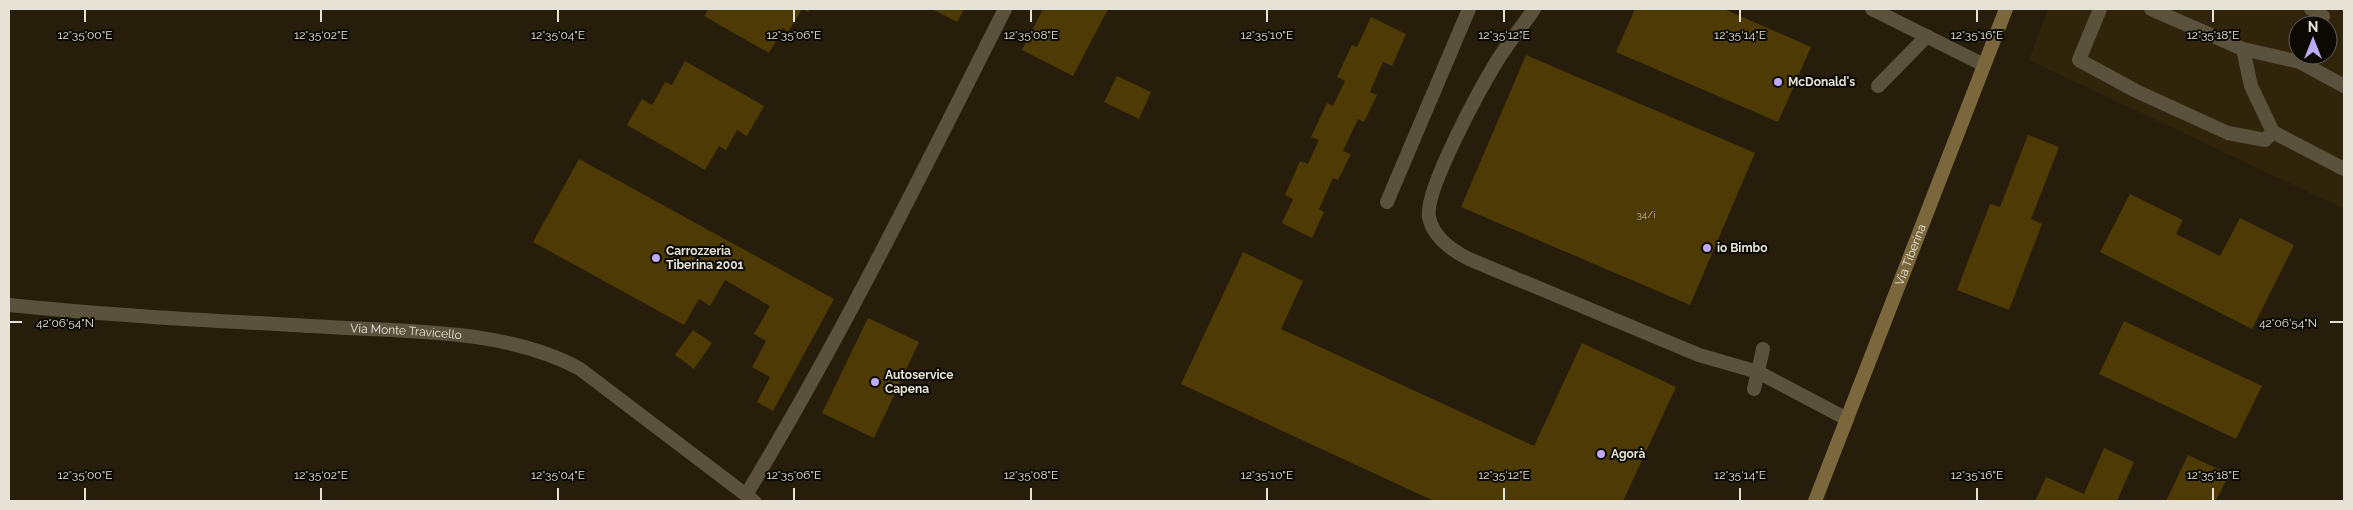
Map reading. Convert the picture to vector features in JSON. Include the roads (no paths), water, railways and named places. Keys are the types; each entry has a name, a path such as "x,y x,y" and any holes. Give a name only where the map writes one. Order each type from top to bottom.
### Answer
{"main road":[{"name":"Via Tiberina","path":"1815,501 2006,9"}],"street":[{"path":"750,498 894,227 1005,9"},
{"path":"1387,202 1469,9"},
{"path":"1534,9 1495,64 1431,196 1428,216 1432,225 1446,244 1456,253 1469,259 1699,355 1758,372 1846,419"},
{"path":"1872,9 1984,65"},
{"path":"2100,9 2079,60 2136,91 2228,133 2265,140 2273,132"},
{"path":"2151,9 2243,49 2288,57"},
{"path":"1878,86 1927,36"},
{"path":"2243,49 2251,86 2273,132 2344,169"},
{"path":"2311,65 2344,86"},
{"name":"Via Monte Travicello","path":"9,305 414,333 484,339 525,346 551,354 580,369 750,498"},
{"path":"1754,389 1763,348"}],"place":[{"name":"McDonald's","path":"1778,82"},
{"name":"io Bimbo","path":"1707,248"},
{"name":"Carrozzeria Tiberina 2001","path":"656,258"},
{"name":"Autoservice Capena","path":"875,382"},
{"name":"Agorà","path":"1601,454"}]}
